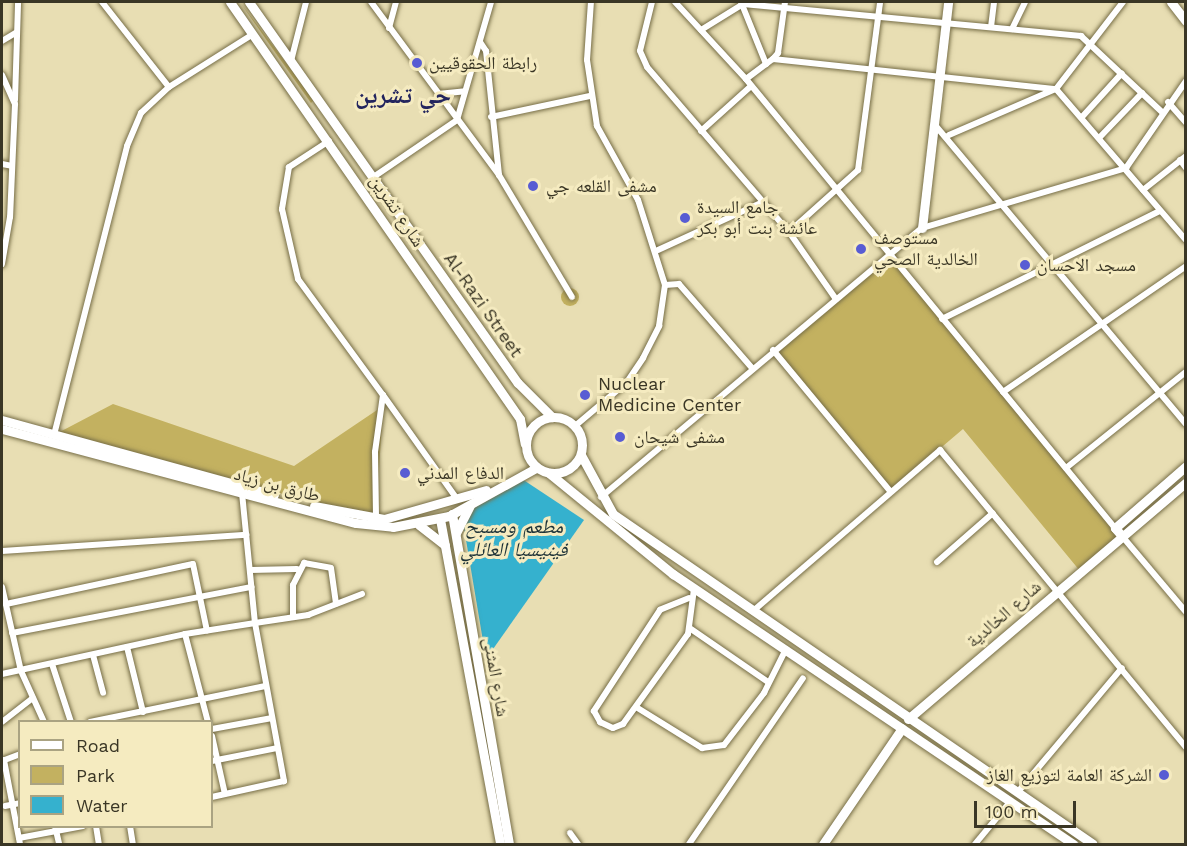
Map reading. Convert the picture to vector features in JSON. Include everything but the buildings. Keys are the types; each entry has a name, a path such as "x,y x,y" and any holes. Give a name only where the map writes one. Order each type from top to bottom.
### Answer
{"main road":[{"name":"شارع تشرين","path":"230,2 329,141 520,419 525,444"},
{"name":"Al-Razi Street","path":"249,2 518,383 552,417"},
{"path":"922,228 948,2"},
{"path":"1171,2 1185,21"},
{"path":"1072,844 786,648 694,589 549,474 534,465 525,444 534,425 552,417 575,426 582,437 581,455 600,497 613,514 908,719 1093,844"},
{"path":"2,420 376,518 440,507 454,512"},
{"name":"طارق بن زياد","path":"2,429 356,523 419,525 454,512"},
{"path":"549,474 564,472 581,455"},
{"path":"454,512 534,465"},
{"path":"1119,532 1185,466"},
{"path":"1119,532 1185,482"},
{"path":"440,507 454,512"},
{"path":"454,512 456,535"},
{"name":"شارع المثنى","path":"454,512 509,844"},
{"name":"شارع المثنى","path":"454,512 445,545 500,844"},
{"path":"419,525 445,545"},
{"name":"شارع الخالدية","path":"908,719 1057,590 1119,532"},
{"path":"823,844 902,728"}],"street":[{"path":"2,264 12,166 18,2"},
{"path":"102,2 169,87"},
{"path":"291,62 306,2"},
{"path":"371,2 499,174 572,297"},
{"path":"389,28 396,2"},
{"path":"372,178 457,120 491,2"},
{"path":"575,426 627,382 643,358 659,326 665,285 658,250 638,200 606,146 590,96 591,2"},
{"path":"652,2 640,51 647,67 789,232 836,299"},
{"path":"675,2 752,86 835,192 1185,612"},
{"path":"789,232 858,170 880,2"},
{"path":"991,27 994,2"},
{"path":"1012,29 1025,2"},
{"path":"949,135 1056,89 1123,2"},
{"path":"701,30 741,3 785,5 1012,29 1092,42 1162,112"},
{"path":"741,3 766,64"},
{"path":"746,79 778,53 785,5"},
{"path":"2,41 17,32"},
{"path":"54,435 127,146 141,113 169,87 253,34"},
{"path":"480,42 486,51 491,117 499,174"},
{"path":"773,59 873,67 1056,89 1100,137 1185,238"},
{"path":"1082,117 1122,73"},
{"path":"2,75 15,104"},
{"path":"600,497 773,350 922,228 1126,168 1168,102 1185,81"},
{"path":"701,131 752,86"},
{"path":"438,94 465,91"},
{"path":"1100,137 1142,93"},
{"path":"491,117 590,96"},
{"path":"1168,102 1185,123"},
{"path":"935,125 949,135 1185,424"},
{"path":"329,141 289,167 282,209 290,258 383,394 454,512"},
{"path":"1143,190 1183,158 1185,168"},
{"path":"2,164 12,166"},
{"path":"658,250 763,202"},
{"path":"942,319 1054,266 1160,211"},
{"path":"1003,392 1185,266"},
{"path":"665,285 679,284 752,368"},
{"path":"773,350 890,491"},
{"path":"1066,468 1185,372"},
{"path":"376,518 375,452 383,394"},
{"path":"753,611 940,450 1185,747"},
{"path":"213,797 284,781 255,623 242,493"},
{"path":"937,562 993,513"},
{"path":"2,551 246,535"},
{"path":"250,570 297,569 304,563 331,568 336,604"},
{"path":"6,604 193,564 207,631"},
{"path":"293,617 297,569"},
{"path":"2,587 6,604 4,612 12,633 21,671 43,720"},
{"path":"12,633 252,587"},
{"path":"689,598 660,610 594,715 606,726 619,727 636,707 691,629 689,598 694,589"},
{"path":"2,674 185,634 293,617 362,594"},
{"path":"691,629 768,682"},
{"path":"185,634 208,720"},
{"path":"127,647 143,712"},
{"path":"636,707 686,740 714,747 737,735 786,648"},
{"path":"93,655 104,693"},
{"path":"52,664 70,720"},
{"path":"1017,793 1122,668"},
{"path":"689,844 803,678"},
{"path":"101,720 265,686"},
{"path":"2,722 33,698"},
{"path":"213,729 272,718"},
{"path":"225,794 214,761 277,748"},
{"path":"18,755 3,761 17,804 18,822"},
{"path":"975,844 1010,802"},
{"path":"5,806 17,804"},
{"path":"96,828 99,844"},
{"path":"130,828 133,844"},
{"path":"19,841 56,829 59,844"},
{"path":"570,833 578,844"}],"green space":[{"path":"240,2 314,100 311,103 270,45"},
{"path":"888,256 1122,536 1080,571 963,429 890,491 773,350"},
{"path":"570,288 576,291 579,297 576,303 570,306 564,303 561,297 564,291"},
{"path":"113,404 294,466 383,406 376,518 54,435"}],"water":[{"name":"مطعم ومسبح فينيسيا العائلي","path":"522,479 584,520 486,659 464,528 473,507"}],"place":[{"name":"رابطة الحقوقيين","path":"417,63"},
{"name":"مشفى القلعه جي","path":"533,186"},
{"name":"جامع السيدة عائشة بنت أبو بكر","path":"685,218"},
{"name":"مستوصف الخالدية الصحي","path":"861,249"},
{"name":"مسجد الاحسان","path":"1025,265"},
{"name":"Nuclear Medicine Center","path":"585,395"},
{"name":"مشفى شيحان","path":"620,437"},
{"name":"الدفاع المدني","path":"405,473"},
{"name":"الشركة العامة لتوزيع الغاز","path":"1164,775"}],"district":[{"name":"حي تشرين","path":"403,96"}]}
